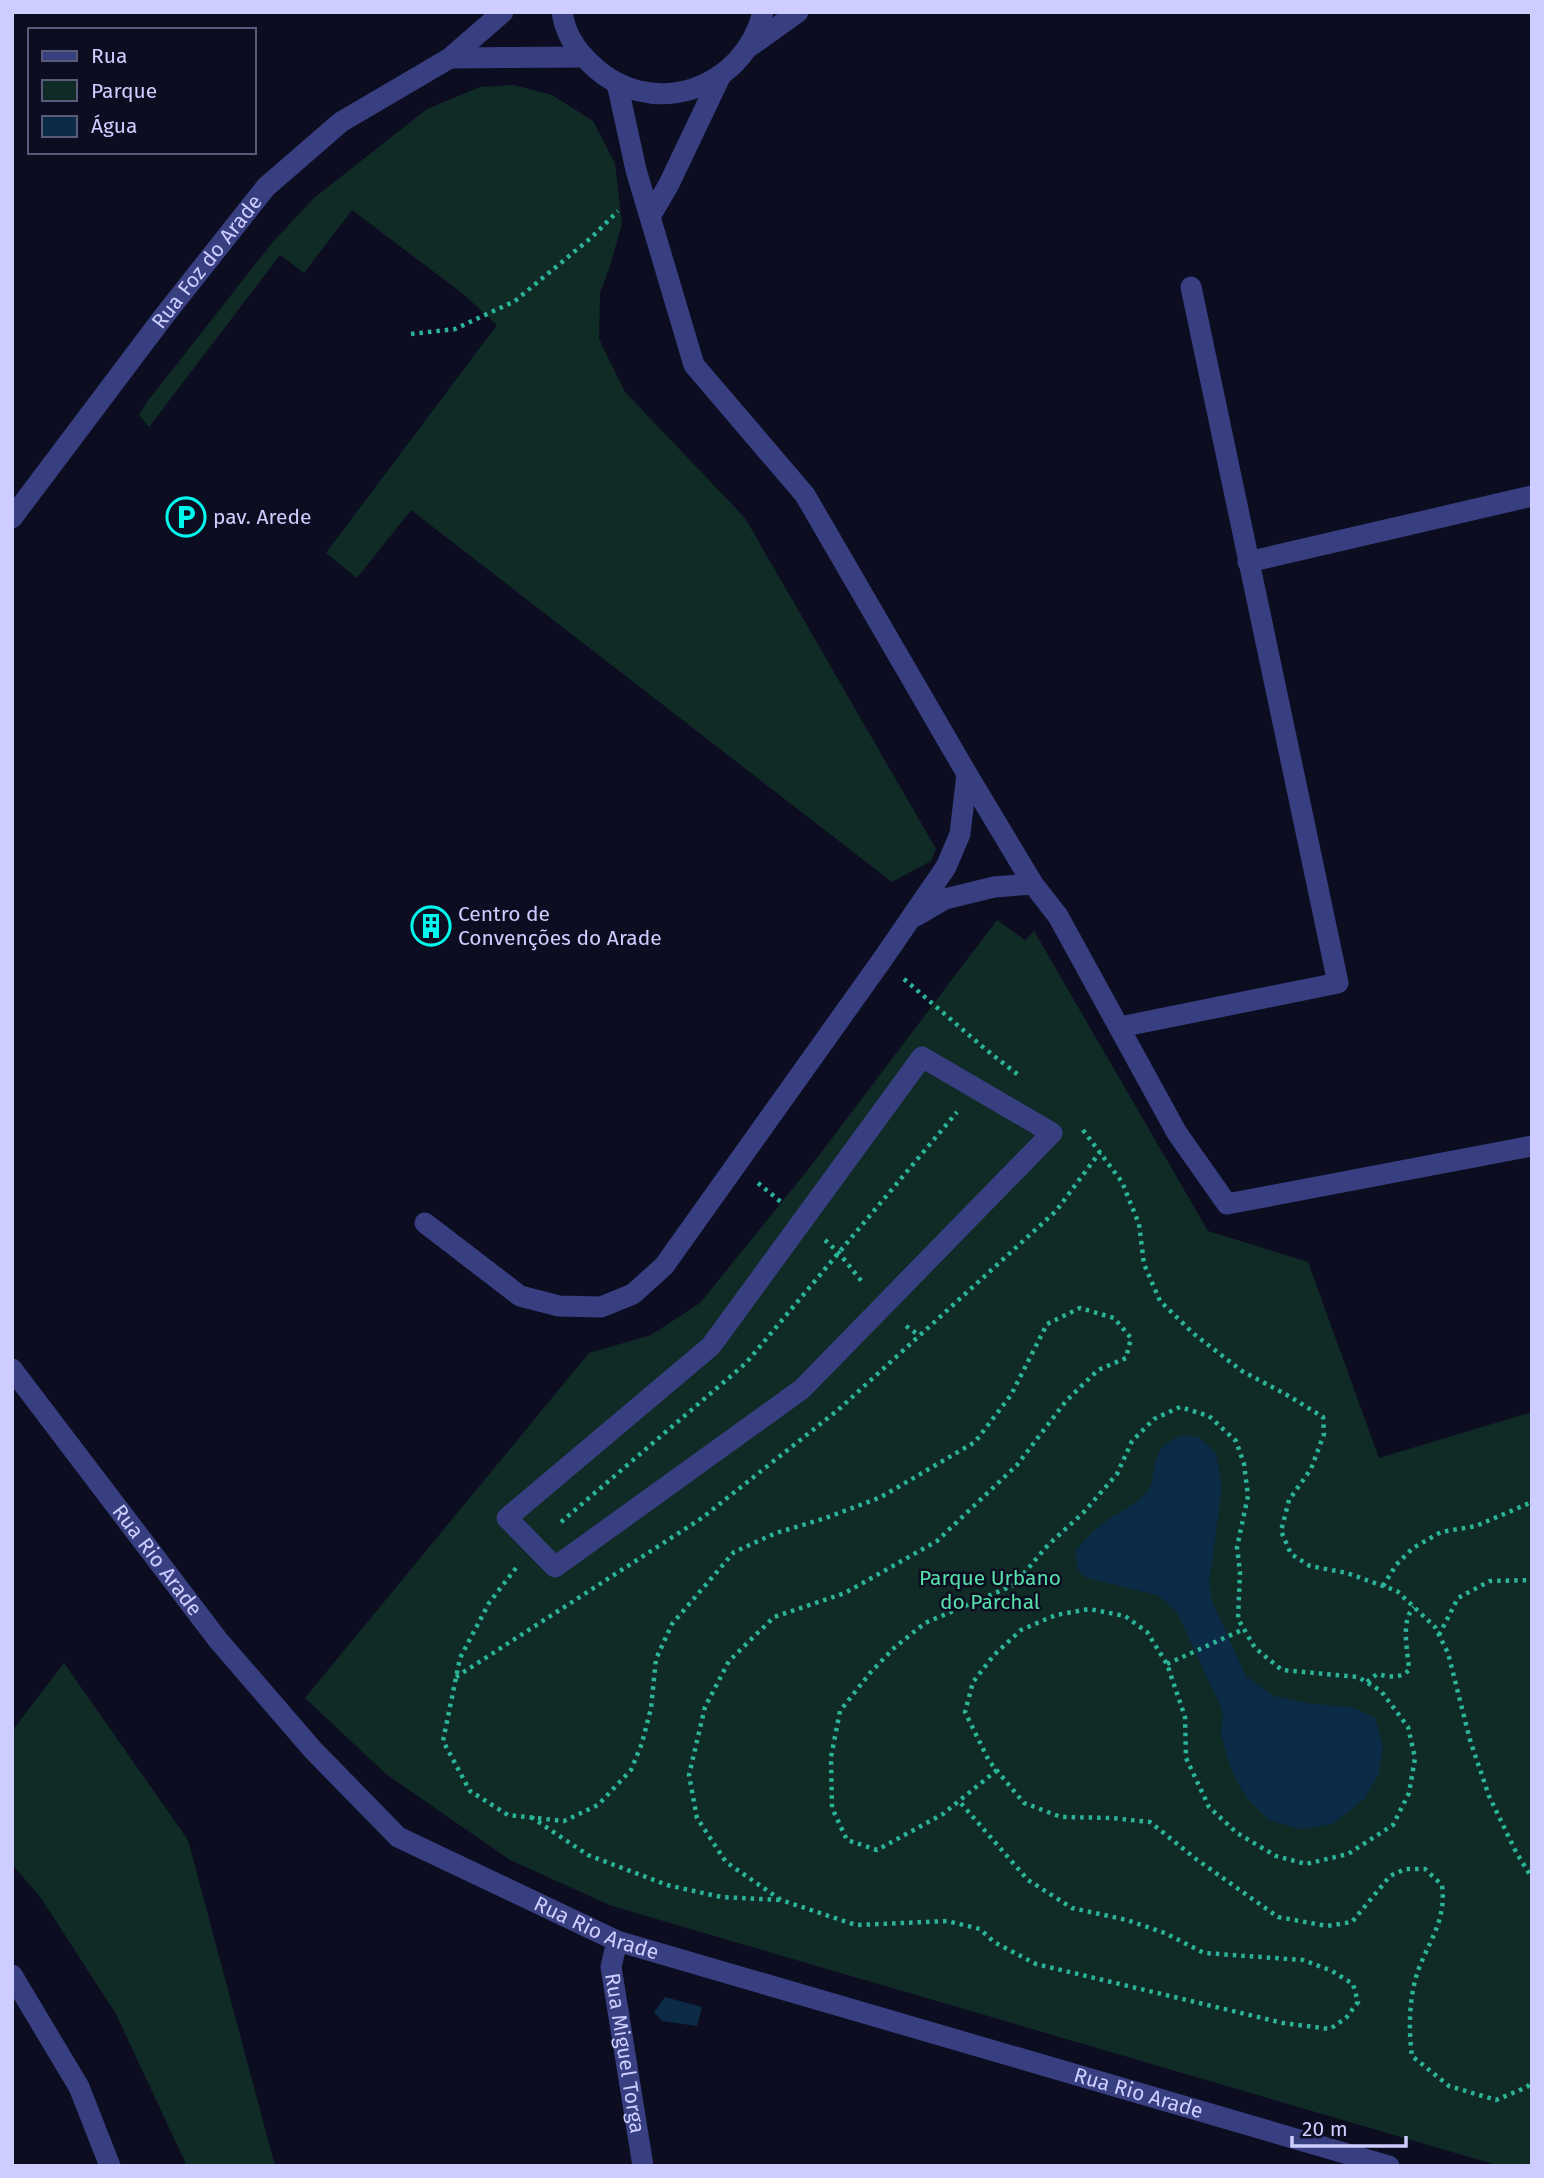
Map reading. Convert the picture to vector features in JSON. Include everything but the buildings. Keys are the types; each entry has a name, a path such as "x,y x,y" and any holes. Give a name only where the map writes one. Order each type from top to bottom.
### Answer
{"street":[{"name":"Rua Foz do Arade","path":"12,518 164,316 266,187 341,122 450,58 503,12"},
{"path":"562,12 571,39 598,72 637,91 659,94 681,93 720,77 737,63 750,46 760,26 763,12"},
{"path":"750,46 798,12"},
{"name":"Rua Foz do Arade","path":"450,58 584,57"},
{"path":"650,215 669,184 720,77"},
{"path":"617,83 650,215 694,365 805,495 1033,884 1058,916 1177,1133 1227,1204 1532,1146"},
{"path":"1120,1027 1338,983 1191,287"},
{"path":"1248,562 1532,496"},
{"path":"425,1223 520,1296 559,1306 601,1307 633,1294 664,1266 946,867 960,834 967,774"},
{"path":"911,919 945,899 994,887 1033,884"},
{"path":"922,1057 976,1089 1052,1133 802,1389 555,1567 507,1518 711,1346 922,1057"},
{"name":"Rua Rio Arade","path":"12,1369 218,1640 313,1750 398,1837 618,1941 1389,2166"},
{"name":"Rua Miguel Torga","path":"618,1941 611,1967 643,2166"},
{"path":"12,1975 79,2087 110,2166"}],"path":[{"path":"411,334 455,329 515,301 592,237 642,185"},
{"path":"882,960 1032,1085"},
{"path":"781,1900 726,1862 697,1818 689,1775 705,1707 729,1661 774,1617 845,1593 937,1541 1017,1465 1066,1401 1098,1370 1126,1357 1131,1338 1114,1318 1080,1308 1047,1324 1011,1395 975,1441 881,1497 776,1533 734,1552 672,1624 656,1659 651,1708 642,1743 631,1770 598,1805 564,1821 508,1815 470,1791 443,1741 460,1658 489,1603 534,1545 746,1363 1000,1060"},
{"path":"1081,1127 1122,1182 1139,1224 1144,1264 1160,1301 1194,1334 1242,1371 1323,1416 1324,1434 1311,1468 1289,1500 1281,1531 1291,1553 1310,1566 1347,1573 1396,1591 1434,1627 1448,1653 1470,1740 1489,1796 1532,1878"},
{"path":"736,1165 804,1219 839,1252 882,1307 920,1336"},
{"path":"997,1770 943,1814 877,1850 847,1840 832,1808 831,1757 840,1711 894,1648 925,1623 1014,1585 1048,1545 1083,1513 1117,1474 1132,1441 1154,1419 1180,1407 1209,1416 1236,1441 1244,1464 1248,1496 1237,1547 1240,1572 1238,1619 1255,1647 1282,1670 1358,1677 1381,1691 1408,1727 1415,1758 1409,1793 1393,1825 1348,1854 1307,1864 1276,1856 1237,1833 1209,1807 1186,1758 1185,1717 1167,1664 1147,1633 1125,1616 1089,1609 1056,1615 1021,1630 993,1655 973,1682 965,1712 989,1761 997,1770 1024,1803 1061,1817 1150,1822 1196,1859 1278,1917 1327,1926 1352,1922 1390,1876 1405,1870 1425,1869 1443,1885 1444,1903 1433,1940 1420,1965 1413,1996 1409,2036 1412,2056 1449,2086 1496,2100 1527,2087 1532,2082"},
{"path":"1383,1586 1396,1565 1413,1548 1441,1532 1476,1525 1532,1502"},
{"path":"1438,1636 1458,1598 1490,1581 1532,1580"},
{"path":"1367,1682 1377,1674 1392,1677 1404,1675 1409,1670 1406,1626 1408,1613 1414,1607"},
{"path":"1167,1664 1244,1629"},
{"path":"530,1817 588,1855 667,1885 721,1897 781,1900 856,1925 947,1921 980,1929 994,1942 1036,1964 1283,2022 1330,2029 1346,2018 1358,2001 1353,1984 1332,1971 1303,1960 1204,1953 1165,1933 1128,1920 1072,1908 1028,1880 959,1801"}],"green space":[{"path":"514,85 552,95 593,121 615,163 622,224 600,293 599,339 625,392 745,518 936,849 931,861 892,882 411,510 357,578 326,553 497,325 462,293 352,210 304,273 280,255 149,427 139,415 272,243 314,198 427,109 480,87"},
{"name":"Parque Urbano do Parchal","path":"997,920 1025,940 1034,931 1208,1231 1308,1262 1379,1458 1532,1412 1532,2166 1500,2166 612,1906 510,1860 386,1774 305,1698 589,1353 651,1335 700,1303 811,1166"},
{"path":"64,1663 188,1840 275,2166 187,2166 116,2014 41,1898 12,1864 12,1731"}],"water":[{"path":"1180,1436 1199,1437 1216,1453 1222,1488 1209,1583 1212,1601 1246,1676 1274,1696 1311,1704 1352,1707 1375,1718 1383,1746 1379,1774 1364,1799 1333,1824 1300,1829 1269,1820 1246,1797 1231,1769 1221,1734 1223,1712 1177,1612 1157,1595 1087,1578 1078,1570 1075,1552 1102,1524 1146,1493 1152,1482 1159,1453 1166,1444"},
{"path":"665,1997 702,2007 697,2026 662,2021 654,2012"}],"place":[{"name":"pav. Arede","path":"186,517"},
{"name":"Centro de Convenções do Arade","path":"431,926"}]}
